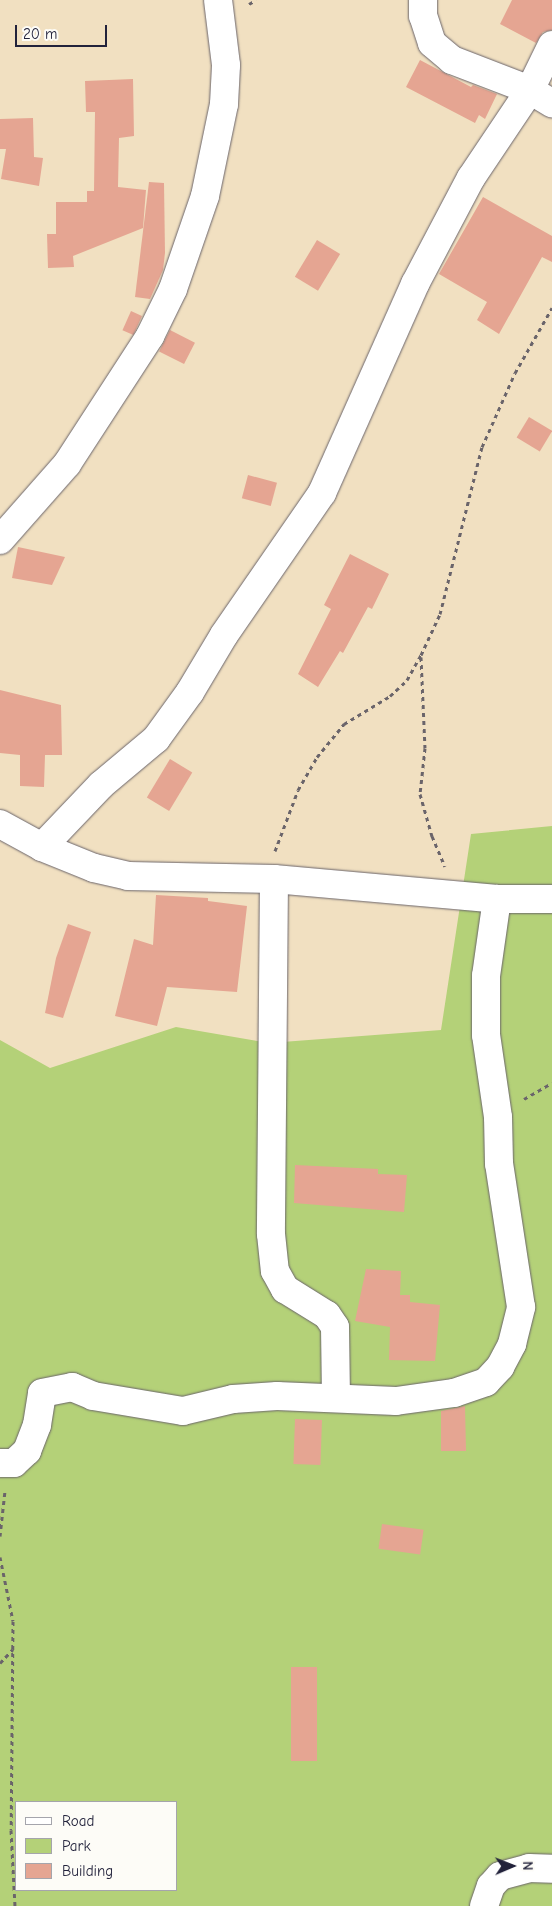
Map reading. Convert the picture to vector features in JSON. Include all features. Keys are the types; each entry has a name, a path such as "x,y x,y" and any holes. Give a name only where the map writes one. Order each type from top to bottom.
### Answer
{"street":[{"path":"0,540 67,464 150,336 173,289 205,196 224,104 226,65 218,0"},
{"path":"423,0 424,16 432,43 452,60 541,97"},
{"path":"42,848 101,784 156,739 190,692 224,634 322,493 415,284 471,178 541,97 552,45"},
{"path":"0,824 42,848 94,868 128,876 274,879 497,899 552,899"},
{"path":"274,879 271,1234 275,1271 285,1289 327,1315 335,1327 336,1398"},
{"path":"4,1463 27,1451 37,1425 42,1393 72,1387 93,1396 183,1411 233,1399 277,1396 396,1401 454,1393 486,1382 500,1368 512,1344 522,1307 502,1187 498,1117 486,1035 486,976 497,899"},
{"path":"484,1906 491,1886 500,1876 529,1868 552,1869"}],"path":[{"path":"274,879 274,856 280,832 298,790 317,757 344,724 390,696 406,680 421,655 440,614 482,447 515,373 552,308"},
{"path":"421,655 425,748 420,794 432,836 458,896"},
{"path":"0,1536 4,1463"},
{"path":"0,1557 12,1600 11,1830 15,1906"},
{"path":"0,1662 13,1649"}],"green space":[{"path":"552,826 552,1906 0,1906 0,1040 50,1068 176,1027 269,1043 441,1030 471,834"}],"building":[{"path":"512,0 552,0 552,30 543,32 536,43 500,24"},
{"path":"420,60 471,87 473,85 497,94 485,119 479,115 475,123 406,87"},
{"path":"133,79 134,136 119,138 118,187 146,190 143,228 73,256 74,267 48,268 47,234 56,234 56,202 87,202 87,191 94,191 95,112 86,112 85,81"},
{"path":"33,118 34,157 43,158 39,186 1,179 6,149 0,149 0,119"},
{"path":"149,182 164,183 165,253 163,270 150,299 135,297"},
{"path":"483,197 552,236 552,262 542,257 499,334 477,320 487,302 439,274"},
{"path":"317,240 340,254 318,291 295,277"},
{"path":"131,311 142,316 133,335 122,330"},
{"path":"170,330 195,343 184,364 159,351"},
{"path":"529,417 552,431 540,451 517,438"},
{"path":"248,475 277,483 271,506 242,498"},
{"path":"18,547 65,557 52,585 12,578"},
{"path":"350,554 389,574 372,609 368,607 343,653 340,651 318,687 298,674 331,609 324,605"},
{"path":"0,690 61,705 62,755 45,755 44,787 20,786 20,755 0,753"},
{"path":"170,759 192,772 169,811 147,798"},
{"path":"156,895 208,898 208,901 247,906 237,992 167,987 157,1026 115,1016 134,939 153,945"},
{"path":"68,924 91,932 63,1018 45,1013 56,958"},
{"path":"295,1165 378,1169 378,1174 407,1175 404,1212 294,1203"},
{"path":"366,1269 401,1271 400,1295 410,1295 410,1302 440,1305 435,1361 389,1360 390,1327 355,1321"},
{"path":"465,1406 466,1451 441,1451 441,1411"},
{"path":"295,1419 322,1420 320,1465 293,1464"},
{"path":"382,1524 424,1530 420,1555 379,1549"},
{"path":"291,1667 317,1667 317,1761 291,1761"}]}
